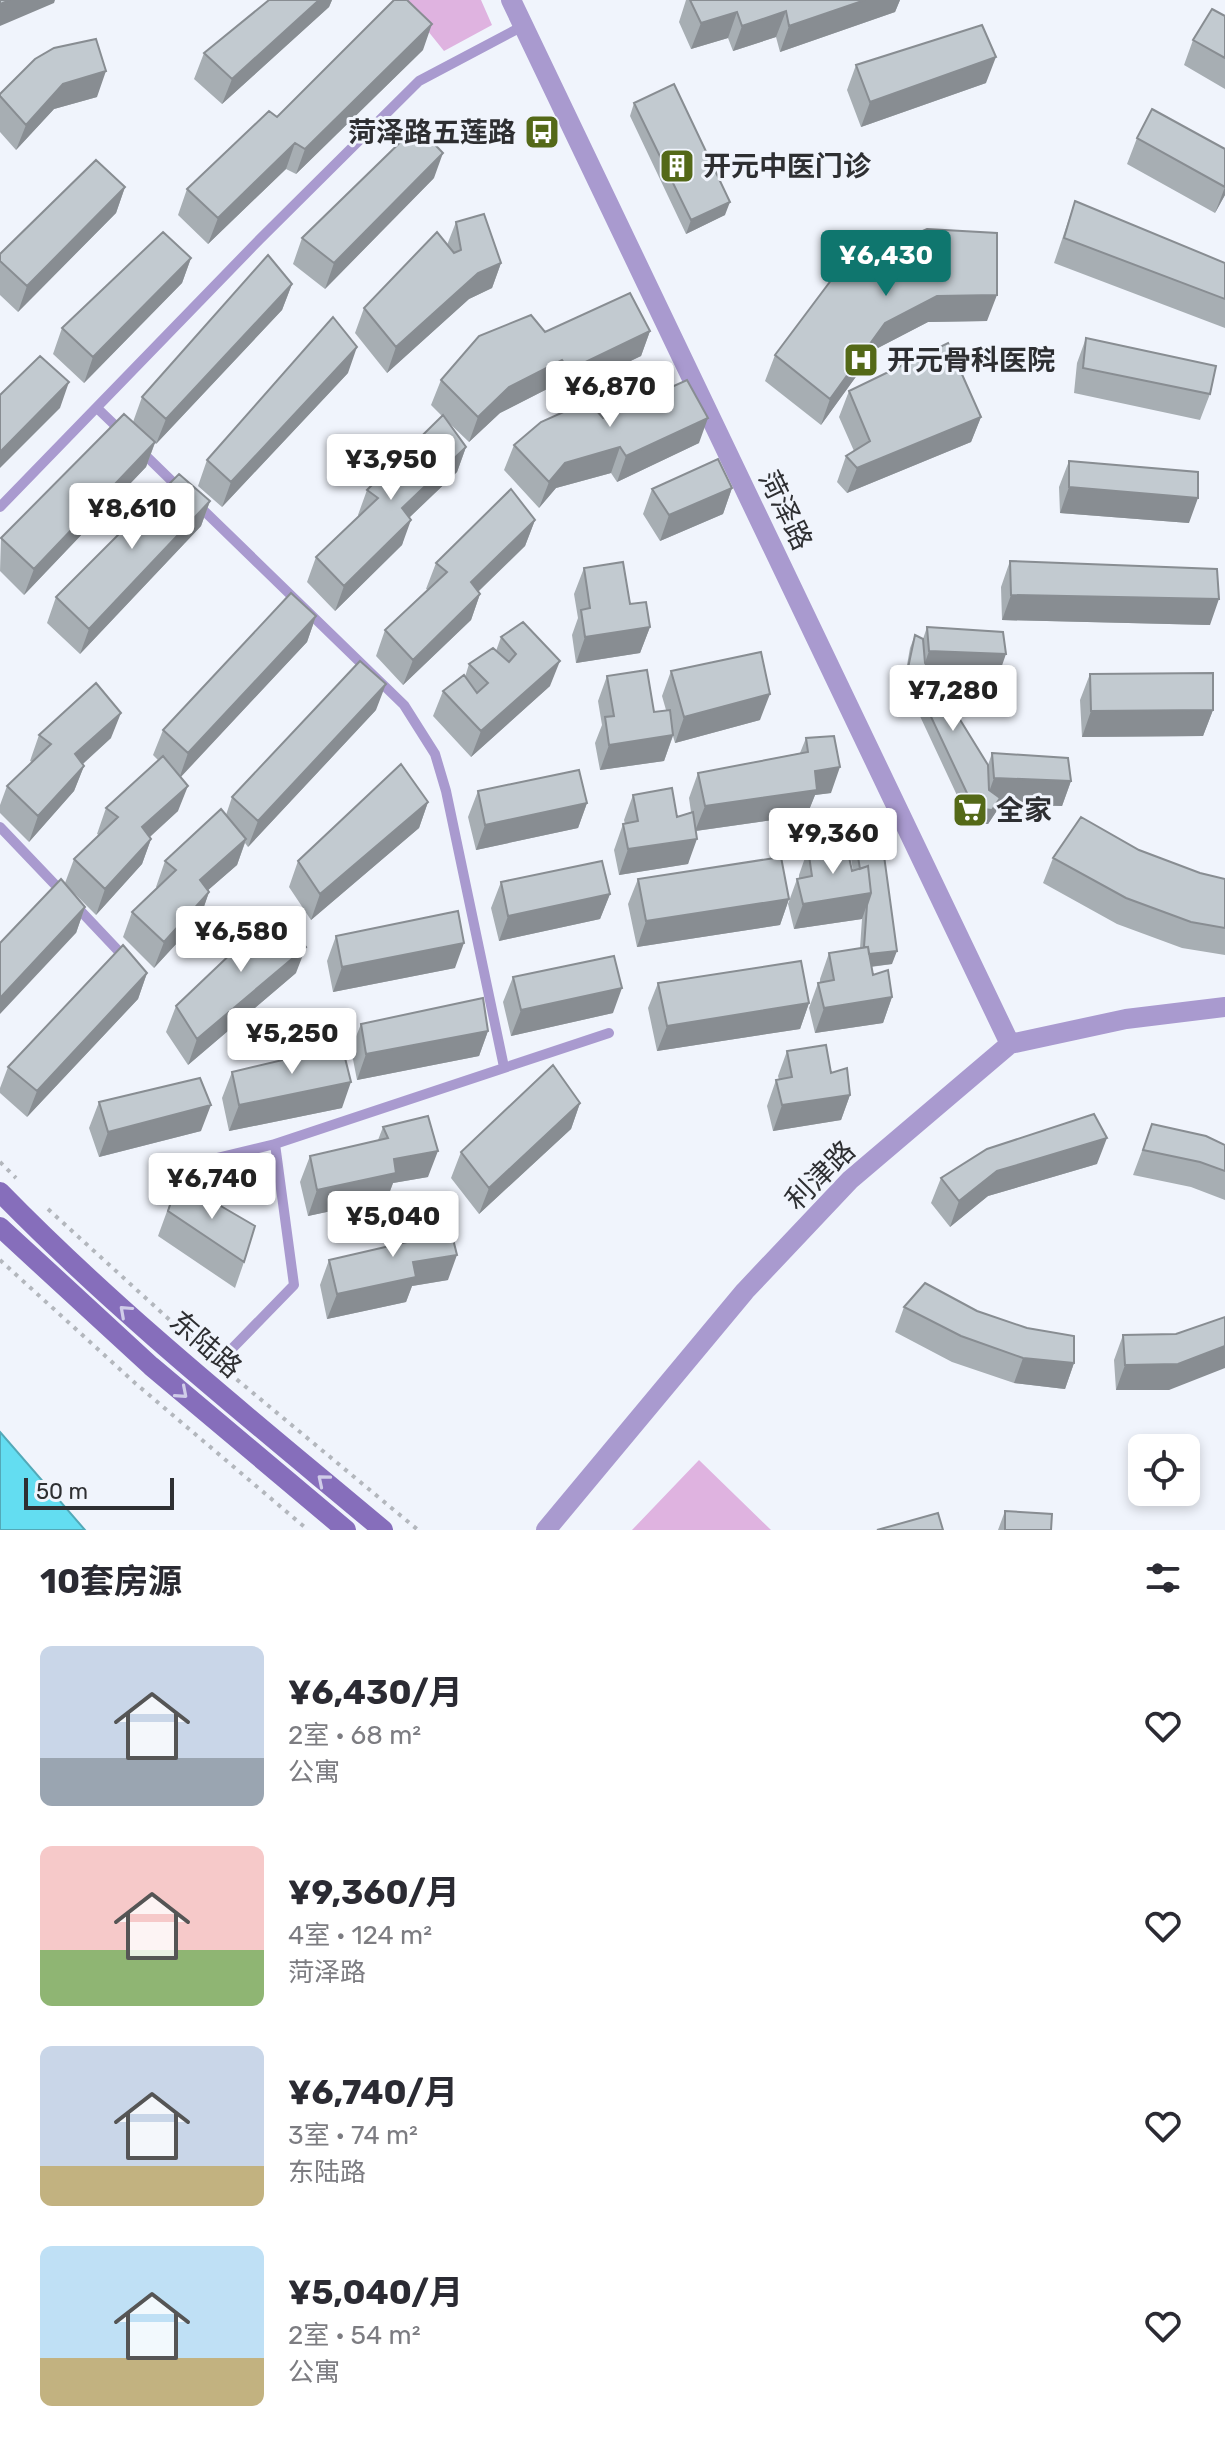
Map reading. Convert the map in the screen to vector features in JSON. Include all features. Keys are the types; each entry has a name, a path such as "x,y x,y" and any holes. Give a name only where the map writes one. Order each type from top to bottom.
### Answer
{"main road":[{"name":"东陆路","path":"0,1192 166,1348 383,1530"},
{"name":"东陆路","path":"0,1227 160,1374 346,1530"}],"street":[{"name":"菏泽路","path":"511,0 1010,1044"},
{"name":"利津路","path":"546,1530 745,1291 850,1180 1010,1044 1126,1019 1225,1007"}],"lane":[{"path":"0,507 260,239 419,81 523,26"},
{"path":"97,408 404,705 435,754 446,791 504,1067"},
{"path":"0,827 140,973"},
{"path":"167,1170 275,1144 609,1033"},
{"path":"218,1363 294,1285 275,1144"}],"path":[{"path":"0,1162 20,1181"},
{"path":"40,1201 218,1363 418,1530"},
{"path":"0,1260 135,1383 308,1530"}],"shaded area":[{"path":"403,0 481,0 492,25 444,51"},
{"path":"699,1460 771,1530 632,1530"}],"water":[{"path":"0,1432 85,1530 0,1530"}],"building":[{"path":"269,0 319,0 232,79 204,53"},
{"path":"394,0 407,0 432,24 305,149 295,143 218,218 187,189 269,111 277,117"},
{"path":"690,0 865,0 789,26 786,11 742,26 737,12 701,23"},
{"path":"1212,9 1225,16 1225,58 1193,40"},
{"path":"982,25 996,57 870,102 856,65"},
{"path":"96,39 106,71 63,84 26,125 0,96 35,59 54,48"},
{"name":"开元中医门诊","path":"674,84 730,202 691,220 634,103"},
{"path":"1152,109 1225,149 1225,187 1137,138"},
{"path":"417,126 443,153 334,263 302,238"},
{"path":"96,160 125,187 27,286 0,261 0,254"},
{"path":"1075,201 1225,263 1225,299 1064,238"},
{"path":"484,214 501,263 478,273 396,347 364,308 437,232 454,253 461,250 456,222"},
{"path":"927,229 997,233 997,295 937,296 885,323 830,399 775,355 841,267"},
{"path":"163,232 191,258 93,357 62,328"},
{"path":"268,255 292,284 166,419 142,397"},
{"path":"630,293 650,331 569,370 562,360 509,387 478,417 441,380 479,336 531,315 545,332"},
{"path":"333,317 357,347 231,482 207,460"},
{"path":"1086,338 1216,366 1210,394 1083,368"},
{"path":"948,343 981,417 857,468 846,456 870,441 849,391"},
{"path":"40,356 69,382 0,452 0,395"},
{"path":"687,380 708,418 626,456 620,447 565,463 549,482 514,445 541,422 588,401 603,418"},
{"path":"124,414 155,442 34,569 1,538"},
{"path":"443,415 466,447 402,508 411,520 344,586 316,557 378,498 367,490"},
{"path":"718,459 732,488 669,515 652,489"},
{"path":"1069,461 1198,472 1198,498 1069,487"},
{"path":"179,474 210,501 89,629 56,597"},
{"path":"511,489 535,520 471,582 480,594 413,660 385,630 447,572 436,563"},
{"path":"1010,561 1217,569 1219,599 1011,595"},
{"path":"623,562 630,604 646,602 650,627 585,637 581,610 590,608 584,568"},
{"path":"291,593 316,616 188,753 163,730"},
{"path":"523,622 560,661 481,731 443,691 464,675 477,693 488,683 469,664 493,648 509,662 516,654 501,637"},
{"path":"927,627 1003,632 1006,654 929,651"},
{"path":"915,635 923,639 925,663 988,765 989,790 1000,798 992,810 974,808 908,668"},
{"path":"761,652 770,694 684,717 671,671"},
{"path":"360,661 386,684 258,821 232,797"},
{"path":"647,670 654,712 670,710 673,735 609,745 605,717 614,716 607,676"},
{"path":"1213,673 1213,710 1091,711 1090,674"},
{"path":"96,683 121,713 75,754 84,766 38,816 7,786 51,744 39,735"},
{"path":"834,736 840,767 815,771 817,790 705,806 698,773 808,752 806,738"},
{"path":"992,753 1068,758 1071,781 994,778"},
{"path":"163,756 188,786 142,827 151,839 105,889 74,859 118,817 106,808"},
{"path":"401,764 428,802 320,894 298,861"},
{"path":"579,770 587,803 485,825 478,791"},
{"path":"672,788 677,817 693,812 697,839 628,849 623,824 638,821 633,795"},
{"path":"221,809 246,839 200,880 209,892 164,942 132,912 176,870 165,861"},
{"path":"1081,817 1139,850 1225,879 1225,928 1191,922 1126,898 1053,858"},
{"path":"855,839 882,841 897,951 869,954 868,947 864,947 867,905 871,893 868,866 860,869"},
{"path":"846,843 852,871 868,866 871,893 803,904 797,879 812,876 808,849"},
{"path":"781,857 789,899 646,921 638,879"},
{"path":"602,861 610,894 508,916 501,882"},
{"path":"61,879 85,907 0,998 0,943"},
{"path":"278,909 306,947 197,1039 176,1006"},
{"path":"458,911 464,943 342,967 336,936"},
{"path":"123,945 147,973 37,1091 8,1067"},
{"path":"868,947 873,975 888,970 892,997 824,1008 818,983 834,980 829,953"},
{"path":"614,956 622,988 521,1010 513,977"},
{"path":"801,961 809,1003 667,1026 658,983"},
{"path":"483,998 488,1031 366,1054 361,1024"},
{"path":"826,1045 831,1073 847,1068 850,1095 782,1105 776,1080 792,1077 787,1051"},
{"path":"342,1046 351,1082 239,1105 232,1072"},
{"path":"553,1065 580,1103 489,1188 461,1152"},
{"path":"200,1078 211,1105 108,1132 99,1102"},
{"path":"1094,1114 1107,1138 997,1171 959,1201 941,1178 987,1149"},
{"path":"428,1116 438,1151 394,1159 396,1173 317,1190 310,1156 388,1138 383,1127"},
{"path":"1152,1124 1206,1136 1225,1145 1225,1171 1200,1162 1143,1150"},
{"path":"178,1181 255,1226 244,1262 168,1211"},
{"path":"448,1219 457,1255 413,1262 416,1277 337,1294 329,1260 407,1242 403,1231"},
{"path":"925,1283 977,1311 1027,1328 1074,1336 1074,1363 1023,1358 961,1336 904,1307"},
{"path":"1225,1317 1225,1346 1178,1364 1125,1365 1123,1335 1176,1334"},
{"path":"1005,1511 1052,1514 1051,1530 1005,1530"},
{"path":"938,1513 943,1530 877,1530"}],"place":[{"name":"菏泽路五莲路","path":"542,132"},
{"name":"开元中医门诊","path":"677,166"},
{"name":"开元骨科医院","path":"861,360"},
{"name":"全家","path":"970,810"}]}
